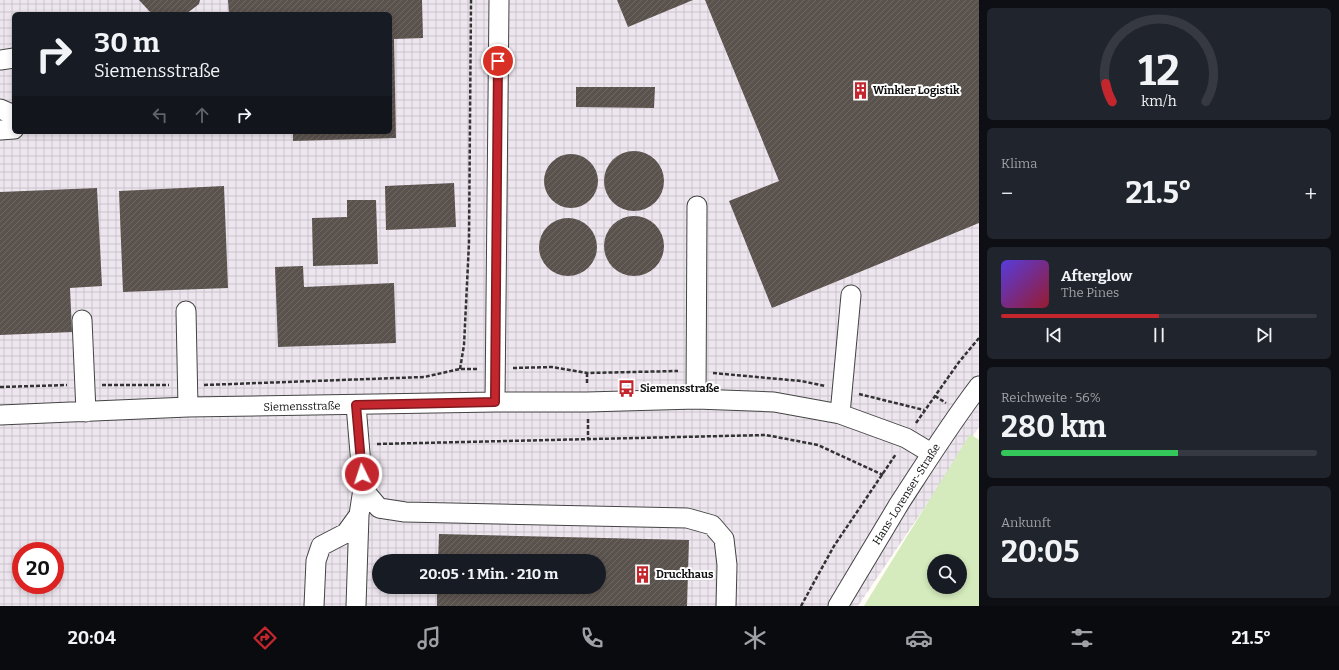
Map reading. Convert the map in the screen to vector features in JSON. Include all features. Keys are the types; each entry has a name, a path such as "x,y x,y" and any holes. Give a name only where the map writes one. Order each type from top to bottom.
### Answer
{"street":[{"path":"495,402 499,0"},
{"path":"0,60 12,58"},
{"path":"0,109 12,114"},
{"path":"0,130 12,129"},
{"path":"696,399 697,206"},
{"path":"840,414 851,295"},
{"path":"186,311 188,408"},
{"path":"82,320 86,412"},
{"name":"Hans-Lorenser-Straße","path":"838,606 931,454 959,411 979,386"},
{"name":"Siemensstraße","path":"0,415 188,408 495,402 587,402 696,399 774,402 840,414 906,438 931,454"},
{"path":"356,405 363,489 359,515 356,606"},
{"path":"363,489 379,508 405,512 687,518 712,524 724,539 727,565 726,606"},
{"path":"314,606 316,561 321,546 346,533 359,515"}],"path":[{"path":"460,369 464,345 469,243 471,0"},
{"path":"801,606 834,546 883,475 906,438 959,362 979,338"},
{"path":"0,386 188,385 424,377 460,369 495,368"},
{"path":"360,445 766,436 818,445 883,475"}],"shaded area":[{"path":"0,0 979,0 979,427 858,606 0,606"}],"green space":[{"path":"970,434 979,440 979,606 864,606"}],"building":[{"path":"139,0 200,0 199,4 189,12 150,12"},
{"path":"228,0 422,0 423,38 394,39 396,138 293,141 293,134 392,134 392,12 229,12"},
{"path":"617,0 693,0 628,27"},
{"name":"Winkler Logistik","path":"705,0 979,0 979,223 772,308 729,201 779,181"},
{"path":"576,87 655,87 654,108 576,107"},
{"path":"634,151 650,156 655,160 659,165 664,181 659,197 655,202 650,206 634,211 618,206 613,202 609,197 604,181 609,165 613,160 618,156"},
{"path":"571,154 581,156 590,162 596,171 598,181 596,191 590,200 581,206 571,208 561,206 552,200 546,191 544,181 546,171 552,162 561,156"},
{"path":"454,183 456,227 386,230 385,186"},
{"path":"224,186 228,288 123,292 119,191"},
{"path":"97,188 102,286 70,288 72,332 0,335 0,192"},
{"path":"347,200 376,200 378,264 313,266 312,218 347,217"},
{"path":"634,216 651,221 659,229 664,246 659,263 651,271 634,276 617,271 609,263 604,246 609,229 617,221"},
{"path":"568,218 579,220 592,231 595,236 597,247 595,258 584,271 579,274 568,276 557,274 544,263 541,258 539,247 541,236 552,223 557,220"},
{"path":"303,266 304,287 394,283 396,343 278,347 275,267"},
{"name":"Druckhaus","path":"439,534 689,540 687,606 437,606 437,594 606,594 606,554 438,554"}],"place":[{"name":"Winkler Logistik","path":"860,90"},
{"name":"Siemensstraße","path":"627,388"},
{"name":"Druckhaus","path":"643,574"}],"route":[{"path":"362,474 356,405 495,402 498,61"}]}
